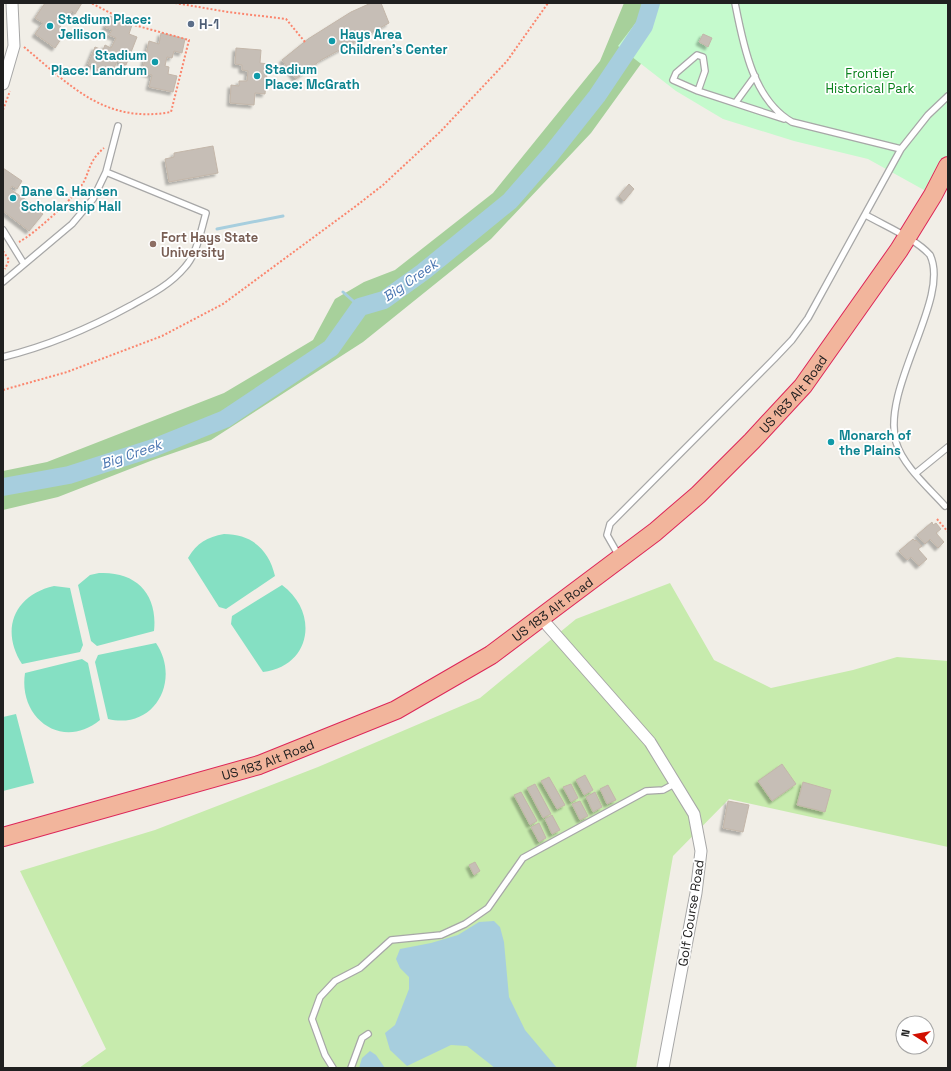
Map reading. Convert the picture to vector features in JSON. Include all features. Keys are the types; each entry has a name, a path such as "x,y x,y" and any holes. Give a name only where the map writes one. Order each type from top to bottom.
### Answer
{"highway":[{"name":"US 183 Alt Road","path":"3,837 259,765 320,742 396,710 491,655 655,532 698,495 752,441 803,386 907,238 948,166"}],"street":[{"path":"3,84 14,46 12,3"},
{"name":"Golf Course Road","path":"541,618 650,742 694,814 701,851 696,893 663,1068"}],"lane":[{"path":"735,3 749,59 755,76 776,110 792,122"},
{"path":"698,91 705,71 704,57 697,56 676,73 672,80 698,91 736,102 792,122 901,149"},
{"path":"736,102 755,76"},
{"path":"620,558 608,541 608,527 615,518 792,340 815,307 901,149 928,115 948,96"},
{"path":"3,282 72,224 93,199 106,172 118,126"},
{"path":"3,357 31,350 92,326 162,288 186,266 195,247 206,213 106,172"},
{"path":"866,215 907,238 930,256 937,267 940,281 934,308 903,387 895,415 894,432 902,457 946,506"},
{"path":"3,230 24,264"},
{"path":"916,473 948,447"},
{"path":"333,1068 325,1055 312,1019 320,998 335,981 360,968 391,940 441,935 465,924 488,908 523,858 646,790 664,790 676,783"},
{"path":"351,1068 362,1038 368,1034"}],"path":[{"path":"22,46 79,91 105,107 123,113 138,115 153,115 171,112 189,40 134,25 91,3"},
{"path":"175,3 206,9 286,19 305,42"},
{"path":"3,390 67,372 147,341 223,304 378,189 440,132 507,61 548,3"},
{"path":"3,271 7,267 9,260 4,252 29,236 72,198 80,188 92,159 109,144 114,144"},
{"path":"937,519 948,532"}],"green space":[{"path":"624,3 680,3 677,14 591,133 491,239 363,342 211,440 153,460 58,497 3,510 3,471 47,462 224,393 313,340 335,299 364,282 395,270 493,193 600,61"},
{"name":"Frontier Historical Park","path":"651,3 948,3 948,163 933,195 868,159 794,141 723,119 676,91 618,46"},
{"path":"224,534 243,537 258,545 268,558 275,576 226,609 219,607 188,558 195,548 203,542 212,537"},
{"path":"112,573 124,576 142,587 152,606 154,631 97,646 91,641 78,585 90,575"},
{"path":"670,583 714,660 771,688 853,670 897,657 948,661 948,847 729,799 673,856 636,1068 79,1068 106,1049 20,871 155,830 318,767 480,698 576,619"},
{"path":"282,585 294,596 302,609 305,623 305,636 300,649 292,660 279,668 263,672 231,624 232,616"},
{"path":"54,586 70,588 83,645 80,652 22,664 15,651 12,639 12,627 15,616 20,606 29,597"},
{"path":"156,643 163,657 166,672 164,686 159,699 150,710 139,717 125,720 108,719 95,662 98,655"},
{"path":"82,659 88,663 100,720 86,729 71,732 58,731 46,725 36,716 28,704 25,689 25,673"},
{"path":"16,714 34,783 3,791 3,717"}],"water":[{"path":"494,921 500,927 504,942 509,997 525,1030 557,1068 495,1068 467,1046 451,1045 407,1066 390,1050 385,1033 395,1025 409,989 409,977 400,968 396,959 400,949 431,943 458,935 479,922"},
{"path":"370,1051 376,1055 385,1068 359,1068 362,1058"}],"building":[{"name":"Stadium Place: Jellison","path":"45,3 82,3 75,14 72,11 68,16 63,13 58,21 62,24 59,29 65,33 55,48 35,34 43,23 35,18"},
{"name":"Hays Area Children's Center","path":"371,3 381,3 389,23 321,60 296,79 282,60 308,39 351,12"},
{"path":"110,16 132,25 129,34 137,37 126,65 117,61 112,73 88,64 95,47 103,50 105,45 111,48 116,38 109,35 112,30 105,27"},
{"name":"Stadium Place: Landrum","path":"161,33 185,39 182,53 174,51 172,58 167,57 165,66 169,67 168,74 177,76 173,92 149,87 152,75 142,72 149,41 159,44"},
{"path":"703,34 712,38 708,47 699,42"},
{"name":"Stadium Place: McGrath","path":"236,48 261,50 260,63 268,64 265,94 255,93 254,105 230,103 231,85 239,86 239,81 247,81 248,71 242,70 242,65 235,64"},
{"path":"213,146 218,173 169,182 165,159 174,157 174,153"},
{"name":"Dane G. Hansen Scholarship Hall","path":"3,168 22,181 17,189 12,186 10,189 38,208 37,210 43,214 29,231 3,211"},
{"path":"629,184 634,189 624,201 619,196"},
{"path":"932,522 933,525 936,523 941,529 936,533 944,542 938,548 930,539 925,544 917,535"},
{"path":"913,539 922,546 918,549 927,559 919,566 911,557 907,560 899,551"},
{"path":"782,764 796,784 772,801 758,781"},
{"path":"585,775 593,790 584,795 576,780"},
{"path":"549,777 565,805 557,809 541,781"},
{"path":"803,782 831,790 825,812 797,805"},
{"path":"535,784 551,814 543,818 527,788"},
{"path":"571,784 578,798 571,802 563,787"},
{"path":"608,785 616,800 607,804 600,789"},
{"path":"521,792 537,821 530,825 514,795"},
{"path":"595,792 602,807 593,812 586,797"},
{"path":"580,801 588,816 580,820 572,804"},
{"path":"728,801 749,805 743,832 723,828"},
{"path":"552,815 560,830 552,834 545,819"},
{"path":"539,823 546,838 539,842 531,827"},
{"path":"475,862 480,871 474,875 469,865"}],"waterway":[{"name":"Big Creek","path":"3,487 69,475 153,448 225,419 331,348 360,307 384,300 423,272 510,201 551,154 597,96 644,26 651,3"},
{"path":"217,229 283,216"},
{"path":"343,292 360,307"}],"place":[{"name":"H-1","path":"191,24"},
{"name":"Stadium Place: Jellison","path":"50,26"},
{"name":"Hays Area Children's Center","path":"332,41"},
{"name":"Stadium Place: Landrum","path":"155,62"},
{"name":"Stadium Place: McGrath","path":"257,76"},
{"name":"Dane G. Hansen Scholarship Hall","path":"13,198"},
{"name":"Fort Hays State University","path":"153,244"},
{"name":"Monarch of the Plains","path":"831,442"}]}
